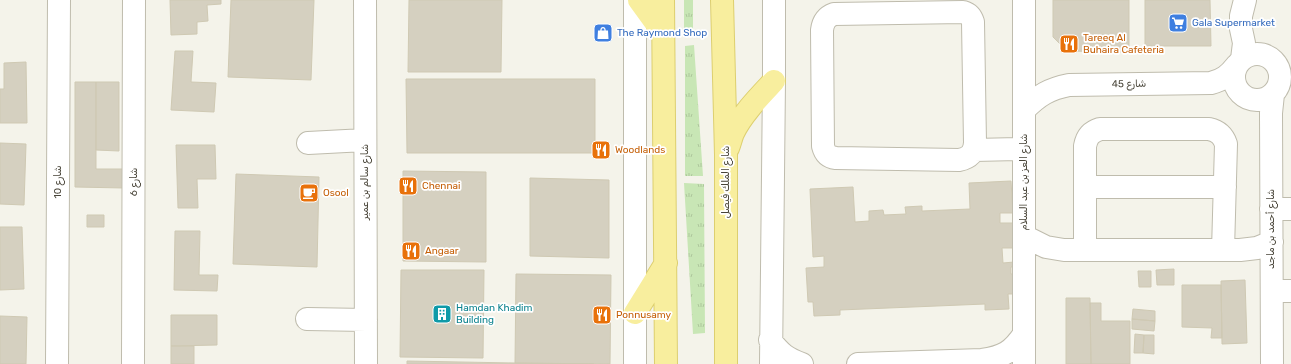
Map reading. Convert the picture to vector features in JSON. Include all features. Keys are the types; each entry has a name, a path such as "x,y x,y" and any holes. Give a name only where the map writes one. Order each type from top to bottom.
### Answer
{"main road":[{"path":"639,0 663,33"},
{"path":"663,0 666,364"},
{"name":"شارع الملك فيصل","path":"722,0 726,155 726,364"},
{"path":"726,155 733,133 754,103 774,81"},
{"path":"635,313 666,263"}],"street":[{"name":"شارع 10","path":"57,364 59,0"},
{"name":"شارع 6","path":"134,0 134,364"},
{"name":"شارع سالم بن عمير","path":"365,0 366,364"},
{"path":"635,0 635,364"},
{"path":"771,364 774,0"},
{"name":"شارع العز بن عبد السلام","path":"1024,0 1024,364"},
{"path":"1245,0 1241,16 1241,29 1244,43 1239,63 1234,74 1234,82 1237,89 1243,96 1258,100 1266,98 1280,90 1280,76 1278,65 1259,39 1250,0"},
{"path":"963,12 968,14 971,17 972,22 974,150 971,155 965,159 959,160 836,158 827,155 823,146 822,30 824,21 834,14 963,12"},
{"path":"1239,63 1248,55 1256,54 1278,65"},
{"name":"شارع 45","path":"1024,110 1043,93 1069,85 1211,83 1226,77 1239,63"},
{"name":"شارع أحمد بن ماجد","path":"1272,364 1281,290 1272,242 1281,209 1271,113 1280,90"},
{"path":"1086,250 1086,141 1094,131 1100,129 1209,129 1215,130 1220,134 1226,144 1223,250"},
{"path":"308,143 365,140"},
{"path":"974,150 1024,149"},
{"path":"1086,187 1225,187"},
{"path":"1024,236 1034,242 1055,249 1086,250 1248,250 1272,242"},
{"path":"307,319 366,320"},
{"path":"858,364 982,360 995,358 1007,353 1017,345 1024,334"},
{"path":"770,340 779,351 789,359 802,364"}],"green space":[{"path":"684,0 693,0 693,37 684,37"},
{"path":"694,45 703,176 685,176 685,46"},
{"path":"684,183 704,184 705,333 693,334"}],"building":[{"path":"170,0 221,0 221,4 207,5 208,21 197,22 197,34 171,35"},
{"path":"231,0 314,0 311,80 228,77"},
{"path":"409,0 502,0 501,72 408,72"},
{"path":"1053,0 1129,0 1129,52 1067,51 1053,37"},
{"name":"Gala Supermarket","path":"1145,0 1210,0 1211,46 1145,46"},
{"path":"175,51 193,51 191,82 216,83 214,112 171,110"},
{"path":"26,62 27,123 0,123 0,89 4,89 4,63"},
{"path":"406,79 595,79 595,153 407,153"},
{"path":"75,82 96,82 96,169 124,169 124,188 75,187"},
{"path":"96,82 119,82 119,151 96,150"},
{"path":"0,143 26,144 24,205 0,204"},
{"path":"176,145 215,145 216,179 197,179 198,208 178,208"},
{"path":"403,171 486,172 486,262 403,261"},
{"path":"236,174 319,177 317,267 233,264"},
{"path":"530,178 609,180 609,258 530,256"},
{"path":"1011,181 1013,213 1000,213 1000,223 1014,223 1015,248 1002,248 1003,263 1014,262 1014,267 1011,267 1011,274 1015,274 1016,294 1008,294 1009,309 985,310 985,304 840,310 840,315 814,316 813,302 808,302 806,268 824,267 824,256 813,257 810,189 853,187 855,222 869,221 869,211 883,210 884,215 906,214 905,207 922,206 922,211 970,209 969,183"},
{"path":"87,215 104,215 104,227 87,227"},
{"path":"0,227 22,227 24,289 0,290"},
{"path":"175,231 200,231 199,275 218,275 217,291 174,290"},
{"path":"1174,269 1174,285 1157,285 1156,270"},
{"name":"Hamdan Khadim Building","path":"401,270 484,270 483,358 400,357"},
{"path":"1138,271 1151,271 1151,287 1139,287"},
{"path":"516,274 611,275 610,364 515,363"},
{"path":"1245,280 1247,343 1222,344 1221,281"},
{"path":"1182,285 1221,285 1222,338 1211,338 1212,328 1182,327"},
{"path":"1066,298 1090,298 1091,364 1066,364"},
{"path":"1090,303 1101,303 1101,321 1130,321 1130,364 1091,364"},
{"path":"1133,309 1155,311 1155,321 1132,319"},
{"path":"171,315 217,315 217,345 171,346"},
{"path":"0,316 27,317 26,364 0,364"},
{"path":"1132,319 1155,321 1154,331 1132,329"},
{"path":"1135,334 1144,335 1143,353 1134,353"},
{"path":"1144,335 1154,335 1154,354 1143,353"},
{"path":"171,346 194,346 194,364 171,364"},
{"path":"407,361 515,363 594,364 407,364"}],"place":[{"name":"Gala Supermarket","path":"1178,23"},
{"name":"The Raymond Shop","path":"603,33"},
{"name":"Tareeq Al Buhaira Cafeteria","path":"1069,44"},
{"name":"Woodlands","path":"601,150"},
{"name":"Chennai","path":"408,186"},
{"name":"Osool","path":"309,193"},
{"name":"Angaar","path":"411,251"},
{"name":"Hamdan Khadim Building","path":"442,314"},
{"name":"Ponnusamy","path":"602,315"}]}
